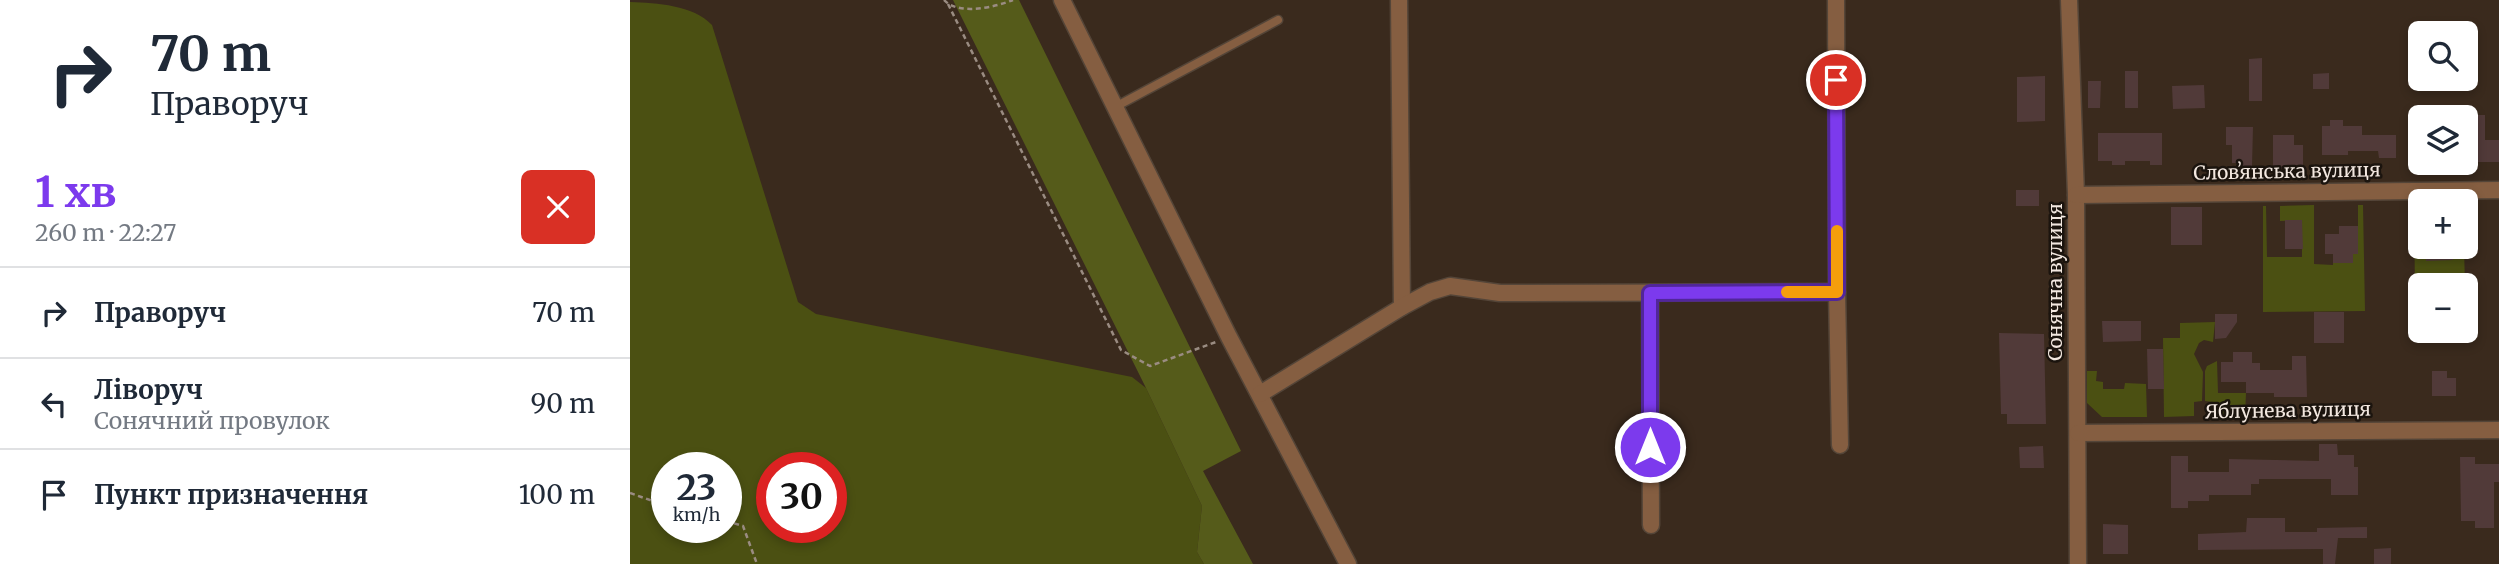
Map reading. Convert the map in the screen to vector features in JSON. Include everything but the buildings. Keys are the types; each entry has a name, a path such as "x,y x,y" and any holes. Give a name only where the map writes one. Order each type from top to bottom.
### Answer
{"street":[{"path":"1399,0 1402,307"},
{"path":"1836,0 1840,444"},
{"name":"Сонячна вулиця","path":"2069,0 2076,195 2078,564"},
{"path":"1067,2 1115,107 1229,337 1348,564"},
{"name":"Словʼянська вулиця","path":"2076,195 2499,190"},
{"path":"1260,394 1402,307 1430,292 1450,286 1500,293 1837,292"},
{"path":"1650,293 1651,525"},
{"name":"Яблунева вулиця","path":"2078,433 2499,429"}],"lane":[{"path":"1115,107 1278,20"}],"path":[{"path":"944,0 1121,350 1150,366 1229,337"},
{"path":"948,4 957,8 987,7 1013,0"},
{"path":"630,493 651,500"},
{"path":"742,526 757,564"}],"green space":[{"path":"953,0 1019,0 1241,451 1203,471 1253,564 1204,564 1197,552 1202,506"},
{"path":"630,2 663,4 685,9 712,25 798,302 816,314 1132,377 1146,388 1202,506 1197,552 1204,564 630,564"},
{"path":"2314,205 2314,264 2333,265 2352,263 2353,254 2358,254 2358,205 2363,205 2365,311 2263,312 2263,206 2266,206 2267,257 2302,257 2302,220 2280,221 2280,206"},
{"path":"2415,259 2464,259 2465,273 2415,273"},
{"path":"2215,322 2213,342 2204,340 2199,343 2194,354 2203,372 2202,401 2194,402 2194,416 2164,417 2163,338 2180,338 2180,323"},
{"path":"2217,361 2218,393 2246,393 2245,416 2213,416 2213,402 2205,401 2205,371 2207,366"},
{"path":"2087,371 2097,371 2096,381 2103,382 2103,389 2124,389 2125,383 2146,384 2147,417 2102,417 2087,403"}],"slow traffic":[{"path":"1787,292 1837,292 1837,231"}],"route":[{"path":"1650,447 1650,293 1837,292 1836,80"}]}
